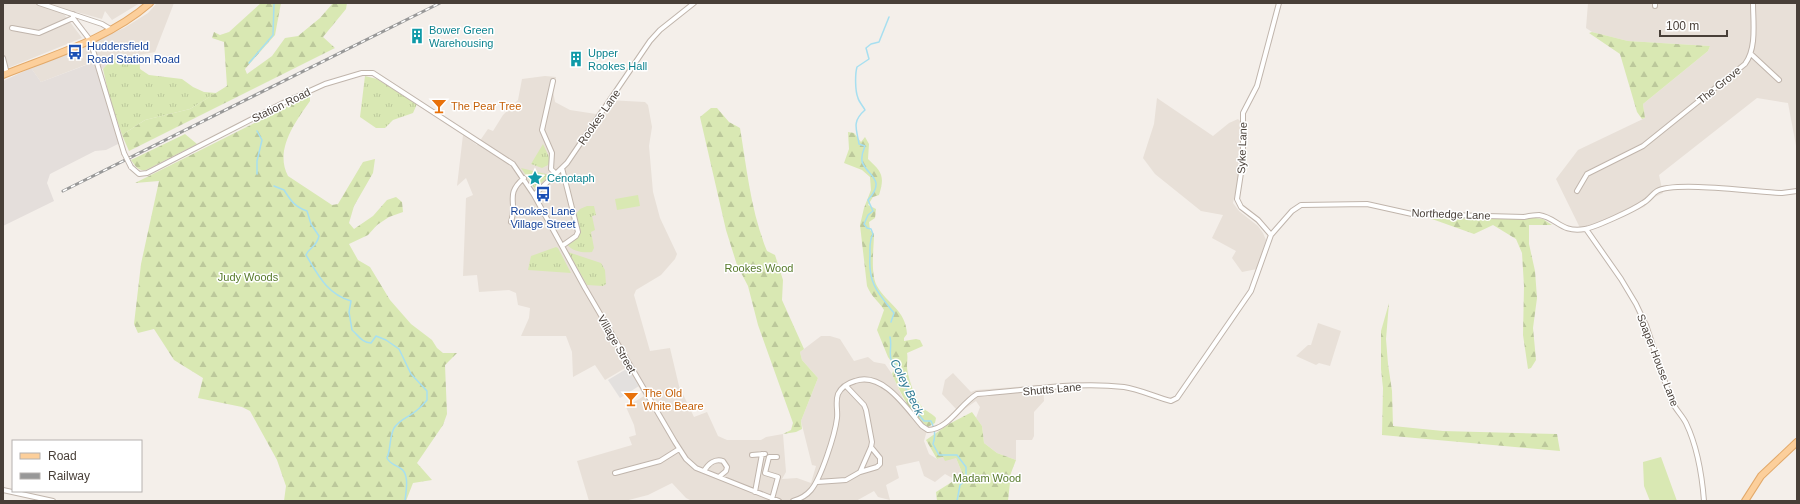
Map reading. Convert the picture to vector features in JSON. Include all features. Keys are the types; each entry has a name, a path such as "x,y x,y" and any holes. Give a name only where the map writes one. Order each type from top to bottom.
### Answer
{"main road":[{"path":"5,74 112,30 135,17 150,3"},
{"path":"1745,501 1761,476 1797,442"}],"street":[{"path":"39,3 73,16 102,24 112,30"},
{"name":"Rookes Lane","path":"534,195 555,173 562,168 650,42 660,30 694,3"},
{"name":"Syke Lane","path":"1271,235 1258,220 1241,207 1237,199 1243,160 1243,113 1257,86 1279,3"},
{"path":"1753,3 1750,54 1779,80"},
{"path":"12,28 39,33 73,16"},
{"name":"Station Road","path":"73,16 90,40 124,153 131,167 139,174 147,173 283,103 325,84 362,73 373,73 513,164 524,178 534,195"},
{"name":"The Grove","path":"1577,190 1587,174 1643,146 1739,70 1750,57 1750,54"},
{"path":"3,58 5,74"},
{"path":"553,81 542,130 552,153 552,169 555,173"},
{"path":"562,168 578,232 576,236 562,246"},
{"path":"511,222 514,214 512,195 517,184 524,178"},
{"name":"Northedge Lane","path":"1177,398 1251,291 1271,235 1292,210 1301,205 1367,204 1412,214 1524,217 1539,215 1562,227 1570,229 1586,228 1644,203 1657,191 1666,189 1689,187 1782,192 1797,191"},
{"name":"Village Street","path":"534,195 679,449 690,464 779,501"},
{"name":"Soaper House Lane","path":"1586,228 1621,279 1646,325 1671,400 1675,408 1682,416 1691,438 1701,476 1704,501"},
{"name":"Shutts Lane","path":"846,386 858,380 866,380 888,388 895,393 922,426 929,430 937,428 948,421 971,397 977,394 1021,391 1071,385 1125,387 1171,401 1177,398"},
{"path":"793,501 805,496 817,482 834,434 837,418 837,399 839,393 846,386 864,405 872,442 860,472"},
{"path":"817,482 846,480 860,472 877,467 880,464 880,458 871,447"},
{"path":"614,473 660,461 679,449"},
{"path":"752,455 763,454 755,492"},
{"path":"772,499 778,477 765,473 769,457 777,457"},
{"path":"704,471 707,466 714,461 720,460 723,461 726,467 726,471 720,476"},
{"path":"12,492 53,501"}],"shaded area":[{"path":"3,3 140,3 112,20 105,11 102,19 73,11 64,14 82,38 3,70"},
{"path":"157,3 174,3 155,52 111,60 103,69 93,62 41,82 31,68 124,28 148,13"},
{"path":"1588,3 1797,3 1797,151 1788,103 1757,98 1659,175 1663,193 1655,197 1644,207 1582,232 1556,179 1578,150 1645,118 1643,104 1708,51 1710,46 1628,41 1592,32 1586,28"},
{"path":"94,62 120,143 106,150 95,151 50,174 47,183 54,201 3,226 3,81 31,68 41,82"},
{"path":"545,76 556,77 553,91 555,102 570,110 596,114 607,100 645,102 648,105 652,127 649,146 653,192 660,218 677,254 675,259 661,275 636,290 634,295 650,351 670,348 679,386 694,417 707,412 718,436 727,440 761,440 766,437 783,434 786,472 782,479 797,478 811,483 816,466 812,465 801,421 818,378 802,360 800,352 821,336 830,336 840,339 854,361 868,357 874,362 885,364 892,374 904,401 928,427 924,441 929,454 937,459 943,457 956,458 963,475 956,480 945,474 935,482 924,476 919,461 896,466 899,478 886,485 890,500 878,497 874,491 856,501 692,501 686,498 672,483 648,495 625,501 589,501 577,461 632,445 629,437 636,435 634,425 626,407 644,396 627,367 605,380 595,365 573,377 572,352 566,336 521,336 529,318 530,308 518,305 516,293 509,290 479,292 477,275 463,276 466,198 473,195 466,178 457,186 463,135 477,145 488,129 493,131 503,115 518,100 522,79"},
{"path":"1157,98 1213,136 1229,123 1238,119 1240,121 1241,167 1233,203 1239,211 1258,226 1266,240 1257,269 1242,272 1232,258 1236,251 1212,238 1223,215 1201,211 1155,174 1143,158 1154,124"},
{"path":"1318,323 1341,331 1330,366 1319,363 1316,365 1296,356 1308,345 1311,345"},
{"path":"628,368 639,386 620,398 608,380"},
{"path":"953,373 971,392 976,390 1043,385 1044,401 1034,412 1034,436 1032,440 1016,440 1016,460 997,453 984,443 982,426 976,418 980,407 976,401 963,410 956,409 942,394 945,380"}],"green space":[{"path":"261,3 281,3 275,35 245,69 247,74 272,56 285,38 298,36 320,18 333,3 347,3 346,9 323,37 335,48 129,151 122,135 145,120 190,109 227,86 224,42 212,38 214,32 220,35 229,32"},
{"path":"1592,32 1628,41 1710,46 1708,51 1643,104 1645,118 1642,119 1637,112 1620,54 1589,33"},
{"path":"139,54 140,69 149,75 182,79 193,87 204,92 216,93 190,109 145,120 122,135 109,96 103,69 111,60"},
{"path":"365,76 377,79 417,104 413,113 393,120 385,128 376,128 360,117"},
{"name":"Judy Woods","path":"310,95 310,101 288,136 285,146 284,166 288,176 332,205 338,204 363,162 375,159 373,173 354,206 349,223 354,229 373,216 387,200 396,197 402,202 403,212 389,217 377,225 368,235 349,244 358,260 370,267 390,300 411,324 432,340 437,348 443,353 457,353 445,365 447,414 443,425 417,463 432,480 413,483 406,501 284,501 286,486 277,460 250,411 242,407 198,398 203,378 174,360 154,329 138,333 134,324 141,264 159,181 135,183"},
{"name":"Rookes Wood","path":"711,108 717,108 729,122 740,128 750,191 757,221 767,251 775,255 783,280 782,300 804,349 800,352 802,360 818,378 801,421 802,429 796,432 783,434 791,430 793,423 758,325 748,286 737,265 726,230 700,117"},
{"path":"848,132 854,133 861,142 865,137 869,144 868,159 881,175 882,183 879,195 873,197 868,205 876,209 875,218 869,222 870,230 874,234 873,260 875,281 881,292 900,313 903,319 907,334 904,341 916,339 920,340 923,346 907,353 907,370 910,382 920,405 936,418 935,423 928,427 911,409 903,396 892,374 895,367 888,357 877,330 884,310 867,286 860,225 864,208 871,190 870,177 862,170 844,163 849,149"},
{"path":"185,134 197,144 146,170 137,168 131,160"},
{"path":"543,144 550,159 548,165 542,168 531,164"},
{"path":"521,168 550,175 535,189"},
{"path":"638,195 640,206 617,210 615,199"},
{"path":"587,206 594,206 596,215 592,216 595,230 591,232 594,248 592,252 578,251 572,249 567,244 578,236 575,215 580,209"},
{"path":"1432,219 1543,219 1552,225 1529,225 1529,244 1535,271 1537,298 1533,328 1536,360 1531,368 1528,369 1523,335 1524,286 1522,253 1516,239 1493,225 1474,234"},
{"path":"556,247 558,248 571,273 528,270 531,256"},
{"path":"568,252 601,263 605,270 606,284 603,286 587,285"},
{"path":"1389,303 1386,339 1392,391 1393,426 1443,431 1557,434 1560,451 1382,435 1383,388 1381,369 1381,331"},
{"name":"Madam Wood","path":"972,412 982,426 984,443 997,453 1016,460 1011,473 1008,501 937,501 936,492 963,475 956,458 945,461 943,457 937,459 926,440 949,424"},
{"path":"1661,457 1677,501 1650,501 1644,486 1643,462"}],"waterway":[{"path":"249,63 273,35 274,3"},
{"name":"Coley Beck","path":"889,17 879,42 871,44 866,48 869,59 857,67 856,91 865,110 856,122 856,130 859,144 865,146 862,161 876,182 874,193 868,200 873,211 868,215 864,224 867,228 871,229 873,234 870,244 872,280 878,293 894,313 891,322"},
{"path":"257,131 262,140 257,161 257,174"},
{"path":"274,186 284,190 299,208 307,211 311,224 319,236 315,245 306,255 329,289 351,301 349,312 352,330 365,342 371,343 376,336 386,340 399,349 411,374 427,391 427,400 417,410 396,425 391,436 387,458 391,463 403,470 405,474 407,483 405,501"},
{"name":"Coley Beck","path":"890,337 891,359 904,377 904,384 915,410 924,421 931,421 935,432 933,444 939,455 957,455 966,467 966,480 960,485 957,501"}],"railway":[{"path":"63,191 440,3"}],"place":[{"name":"Bower Green Warehousing","path":"417,36"},
{"name":"Huddersfield Road Station Road","path":"75,52"},
{"name":"Upper Rookes Hall","path":"576,59"},
{"name":"The Pear Tree","path":"439,106"},
{"name":"Cenotaph","path":"535,178"},
{"name":"Rookes Lane Village Street","path":"543,194"},
{"name":"The Old White Beare","path":"631,399"}]}
